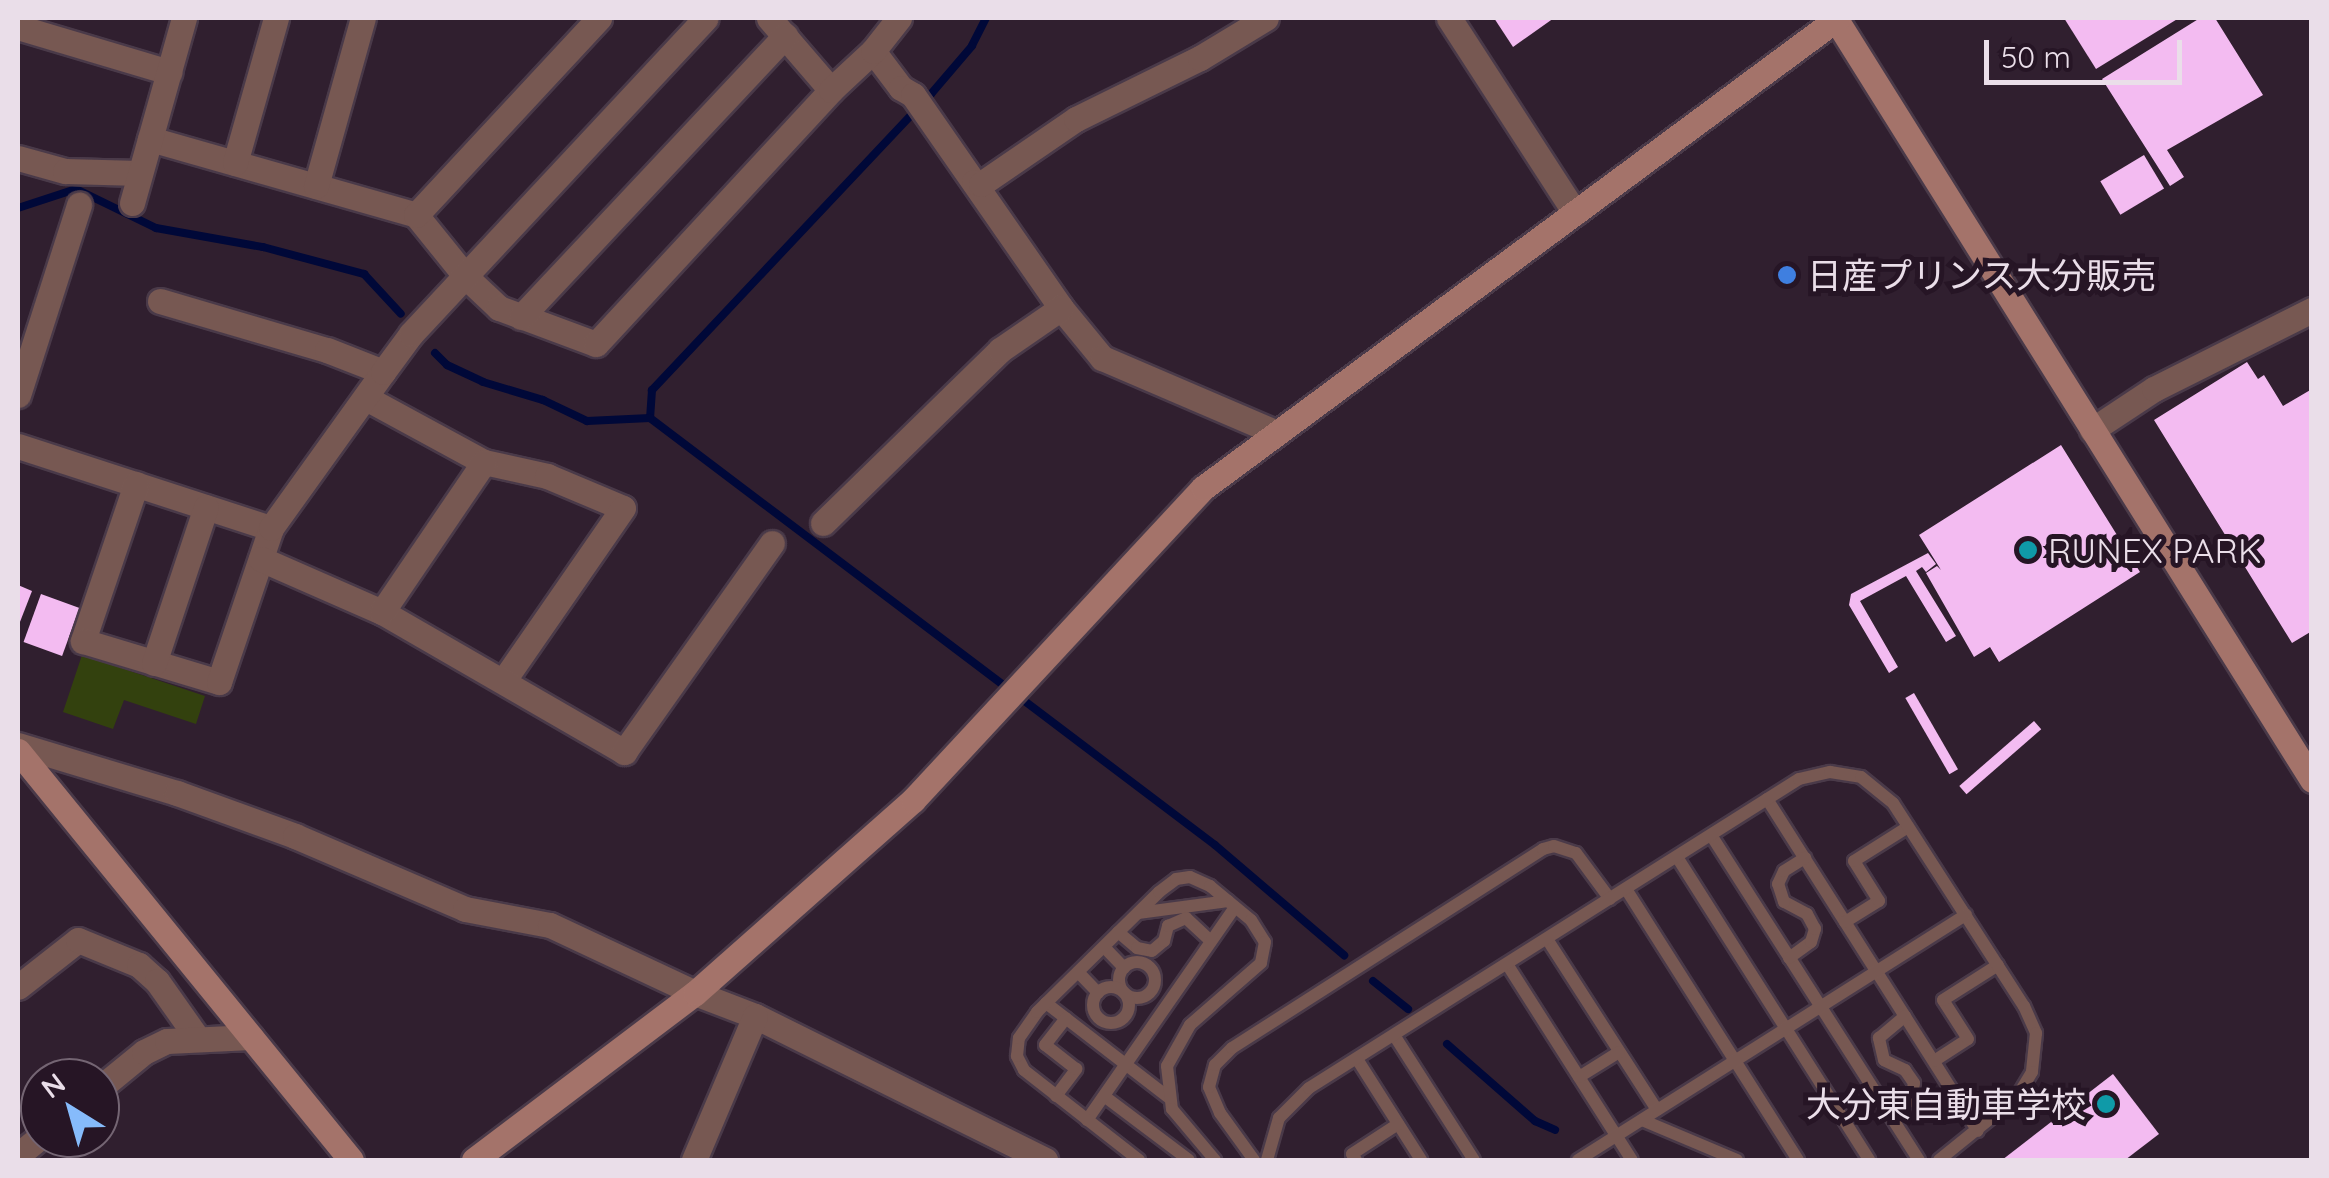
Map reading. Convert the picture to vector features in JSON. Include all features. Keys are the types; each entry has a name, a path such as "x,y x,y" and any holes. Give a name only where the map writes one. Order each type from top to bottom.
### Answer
{"street":[{"path":"132,203 184,18"},
{"path":"235,164 276,18"},
{"path":"316,186 364,18"},
{"path":"416,215 599,18"},
{"path":"136,484 84,641 219,682 271,528 382,372 706,18"},
{"path":"150,139 416,215 466,277 499,308 596,344 831,90 872,52 899,18"},
{"path":"974,182 981,184 1092,110 1200,58 1266,18"},
{"path":"1449,18 1575,213"},
{"path":"474,1160 695,994 913,800 1189,502 1836,18 2312,780"},
{"path":"521,317 777,27 831,90"},
{"path":"18,28 169,72"},
{"path":"872,52 921,106 1060,308 1102,358 1277,433"},
{"path":"18,158 66,171 140,173"},
{"path":"18,394 78,205"},
{"path":"160,301 327,350 382,372"},
{"path":"823,523 1000,350 1060,308"},
{"path":"2092,430 2154,389 2312,310"},
{"path":"366,398 484,462 547,476 623,508 504,680"},
{"path":"18,446 271,528"},
{"path":"382,612 484,462"},
{"path":"154,664 206,506"},
{"path":"261,559 382,612 624,752 772,543"},
{"path":"18,748 177,793 295,836 466,910 550,925 695,994 755,1016 1045,1160"},
{"path":"18,748 351,1160"},
{"path":"18,986 78,940 139,966 157,981 196,1036"},
{"path":"694,1160 755,1016"},
{"path":"120,1072 144,1052 167,1041 196,1036 251,1037"}],"lane":[{"path":"1267,1160 1270,1140 1286,1108 1356,1059 1767,799 1813,774 1845,774 1861,777 1885,794 2030,1015 2038,1047 2024,1088 1978,1131 1939,1160"},
{"path":"1767,799 1978,1131"},
{"path":"1845,922 1879,901 1854,861 1908,827"},
{"path":"1711,835 1918,1160"},
{"path":"1254,1160 1220,1113 1209,1087 1215,1065 1232,1048 1543,849 1565,847 1576,852 1610,898"},
{"path":"1677,856 1870,1160"},
{"path":"1789,958 1811,942 1815,928 1807,914 1784,902 1778,884 1782,873 1804,858"},
{"path":"1139,1160 1024,1070 1017,1056 1024,1028 1046,1003 1138,913 1183,877 1197,878 1262,934 1263,958 1180,1038 1168,1066 1168,1097 1177,1116 1216,1160"},
{"path":"1626,889 1798,1160"},
{"path":"1138,913 1231,904"},
{"path":"1087,1120 1211,941 1231,904"},
{"path":"1578,1160 1966,915"},
{"path":"1118,932 1137,948 1152,951 1164,941 1168,926 1186,918 1211,941"},
{"path":"1547,938 1657,1110"},
{"path":"1104,947 1124,968"},
{"path":"1098,992 1113,987 1136,998 1146,996 1155,980 1143,964 1124,968"},
{"path":"1506,964 1632,1160"},
{"path":"1934,1061 1968,1040 1943,1000 1998,965"},
{"path":"1098,992 1094,1009 1099,1019 1110,1024 1121,1020 1128,1012 1119,981 1124,968"},
{"path":"1078,972 1098,992"},
{"path":"1046,1003 1168,1097"},
{"path":"1890,1115 1911,1100 1914,1086 1904,1070 1884,1060 1879,1038 1884,1029 1905,1016"},
{"path":"1056,1096 1076,1069 1045,1045 1066,1018"},
{"path":"1394,1035 1474,1160"},
{"path":"1579,1077 1619,1052"},
{"path":"1356,1059 1421,1160"},
{"path":"1104,1096 1189,1160"},
{"path":"1642,1120 1736,1160"},
{"path":"1356,1160 1352,1154 1398,1124"}],"green space":[{"path":"82,655 205,696 196,724 124,700 113,729 63,712"}],"building":[{"path":"1494,18 1554,18 1513,47"},
{"path":"2064,18 2179,18 2096,69"},
{"path":"2200,18 2215,18 2263,95 2167,150 2184,177 2170,186 2102,79"},
{"path":"2144,155 2164,188 2120,215 2100,181"},
{"path":"2247,362 2258,379 2264,375 2283,406 2312,389 2312,631 2292,643 2154,420"},
{"name":"RUNEX PARK","path":"2061,445 2140,572 1999,662 1990,647 1974,657 1926,573 1937,566 1941,570 1919,535"},
{"path":"1928,553 1936,564 1926,572 1922,567 1916,571 1956,636 1946,642 1906,576 1860,601 1898,667 1889,673 1849,605 1851,594"},
{"path":"18,585 32,591 18,627"},
{"path":"41,594 80,608 62,656 24,642"},
{"path":"1914,693 1958,769 1949,774 1905,698"},
{"path":"2034,721 2041,729 1967,794 1959,786"},
{"name":"大分東自動車学校","path":"2113,1074 2159,1134 2125,1160 2002,1160"}],"waterway":[{"path":"986,18 972,46 931,94 652,390 650,418 1215,845 1344,955"},
{"path":"18,208 76,189 156,228 263,247 364,274 401,314"},
{"path":"435,353 447,365 483,382 543,400 587,421 650,418"},
{"path":"1373,981 1408,1009"},
{"path":"1447,1044 1535,1121 1555,1130"}],"place":[{"name":"日産プリンス大分販売","path":"1787,275"},
{"name":"RUNEX PARK","path":"2028,550"},
{"name":"大分東自動車学校","path":"2106,1104"}]}
